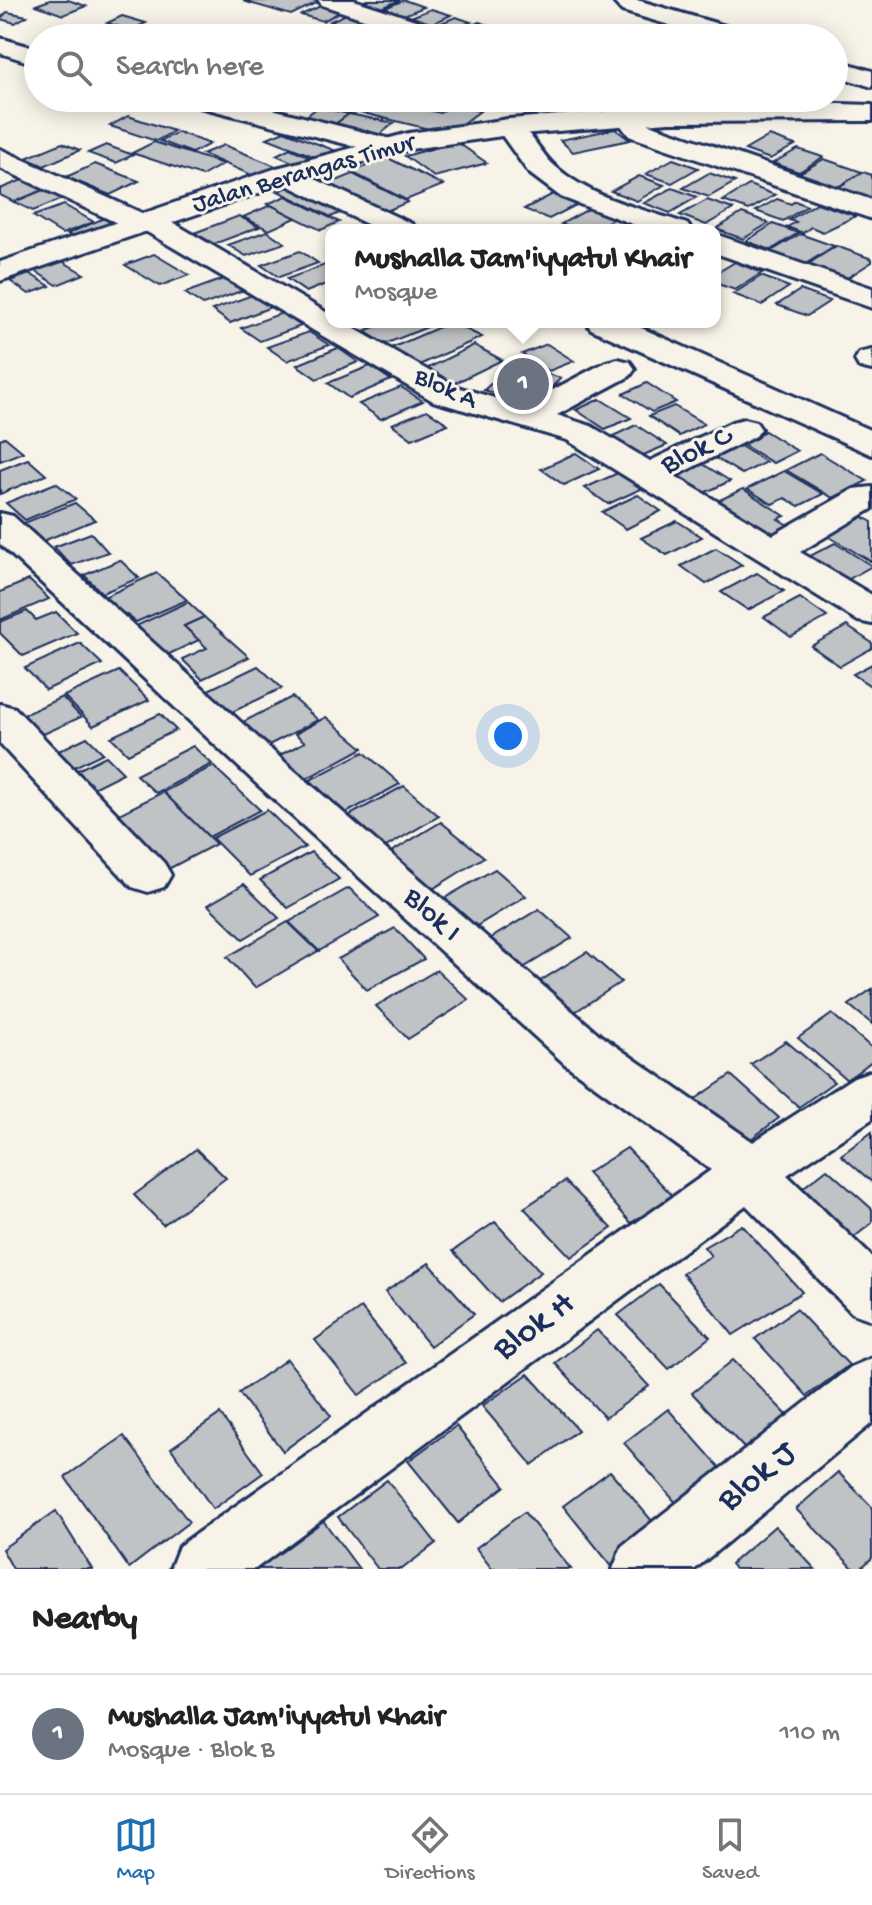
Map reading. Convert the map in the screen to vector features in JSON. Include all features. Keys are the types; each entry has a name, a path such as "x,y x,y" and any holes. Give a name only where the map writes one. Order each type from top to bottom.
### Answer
{"street":[{"path":"330,0 403,24"},
{"path":"624,0 630,6 692,24"},
{"path":"0,45 24,53"},
{"path":"848,71 872,79"},
{"path":"252,112 385,146"},
{"name":"Jalan Berangas Timur","path":"0,272 287,174 385,146 602,112"},
{"path":"629,112 639,130 872,210"},
{"name":"Jalan Berangas Timur","path":"655,112 872,113"},
{"path":"509,127 527,153 554,180 612,207 660,224"},
{"name":"Blok A","path":"0,157 146,222 325,325"},
{"path":"287,174 390,224"},
{"path":"721,245 872,299"},
{"name":"Blok A","path":"330,328 463,402 579,433 872,612"},
{"path":"615,328 872,444"},
{"path":"527,417 618,369"},
{"name":"Blok C","path":"649,475 744,429"},
{"path":"772,552 867,497"},
{"name":"Blok I","path":"0,524 295,795 571,1040 727,1151 872,1295"},
{"path":"0,718 148,875"},
{"name":"Blok H","path":"202,1569 748,1173 872,1092"},
{"name":"Blok J","path":"645,1569 872,1386"}],"building":[{"path":"50,0 68,0 86,6 63,15 36,5"},
{"path":"400,0 382,8 364,1"},
{"path":"404,0 424,7 404,15 385,8"},
{"path":"243,1 320,1 291,15"},
{"path":"327,3 348,8 323,21 301,15"},
{"path":"431,9 451,15 432,24 411,17"},
{"path":"7,12 27,16 15,23 0,19"},
{"path":"349,13 364,18 350,24 330,21"},
{"path":"122,16 146,23 110,24 107,23"},
{"path":"456,17 471,22 466,24 438,24"},
{"path":"369,20 380,24 360,24"},
{"path":"312,112 349,114 331,127 300,121"},
{"path":"359,112 479,112 449,134"},
{"path":"349,114 394,123 377,137 331,127"},
{"path":"128,116 174,131 156,141 110,126"},
{"path":"615,129 630,140 573,152 560,140"},
{"path":"284,131 339,152 323,160 267,138"},
{"path":"178,132 210,144 192,153 160,141"},
{"path":"769,136 795,145 770,159 745,150"},
{"path":"154,142 223,164 202,176 132,153"},
{"path":"457,142 487,163 434,177 405,156"},
{"path":"62,143 80,150 44,166 26,158"},
{"path":"106,145 133,155 116,163 88,153"},
{"path":"224,145 283,169 261,179 202,154"},
{"path":"290,148 314,159 299,165 276,155"},
{"path":"798,149 823,157 799,172 773,163"},
{"path":"388,158 443,185 406,200 351,172"},
{"path":"673,159 698,168 672,183 646,174"},
{"path":"824,159 862,172 828,193 791,178"},
{"path":"95,164 139,181 110,195 66,177"},
{"path":"863,172 872,175 872,204 829,193"},
{"path":"709,173 735,182 709,197 683,188"},
{"path":"353,174 408,202 384,212 329,184"},
{"path":"639,176 664,185 637,201 611,191"},
{"path":"27,178 48,188 14,202 0,195 0,189"},
{"path":"296,184 349,209 331,217 278,191"},
{"path":"749,185 775,195 749,210 723,201"},
{"path":"48,188 67,197 33,211 14,202"},
{"path":"672,188 697,197 670,213 644,203"},
{"path":"553,194 578,204 549,219 524,209"},
{"path":"286,196 339,222 325,224 321,230 267,204"},
{"path":"777,199 807,206 783,221 756,211"},
{"path":"707,200 733,209 708,224 680,215"},
{"path":"817,203 856,216 823,232 811,227 803,233 787,227 796,222 789,220"},
{"path":"64,205 94,222 62,234 33,216"},
{"path":"271,205 296,218 269,230 243,217"},
{"path":"590,208 615,218 604,224 561,224"},
{"path":"742,213 769,223 743,239 721,231 721,226"},
{"path":"109,216 125,224 82,242 67,234"},
{"path":"239,216 259,227 214,244 194,233"},
{"path":"773,224 798,233 771,250 746,241"},
{"path":"267,231 285,243 246,256 228,245"},
{"path":"800,234 834,246 804,265 770,252"},
{"path":"836,246 872,259 872,262 844,280 805,266"},
{"path":"300,251 318,263 279,277 261,265"},
{"path":"154,254 189,275 160,286 125,265"},
{"path":"62,261 84,274 57,285 35,271"},
{"path":"735,262 762,273 735,290 721,285 721,270"},
{"path":"325,265 325,284 306,292 287,279"},
{"path":"30,274 50,286 29,294 10,281"},
{"path":"761,276 789,287 762,305 733,294"},
{"path":"226,278 244,290 203,305 185,293"},
{"path":"800,290 830,301 807,316 777,305"},
{"path":"252,295 271,307 230,323 212,310"},
{"path":"282,313 301,326 260,341 241,328"},
{"path":"372,328 425,328 385,344 364,331"},
{"path":"437,328 463,328 482,337 417,366 389,349"},
{"path":"309,332 329,345 287,361 267,347"},
{"path":"547,344 574,361 549,371 522,354"},
{"path":"474,345 502,360 453,384 426,369"},
{"path":"338,348 358,362 317,379 297,365"},
{"path":"512,364 561,378 534,405 484,390"},
{"path":"370,366 391,380 349,398 328,383"},
{"path":"647,383 676,402 652,412 623,394"},
{"path":"401,387 423,401 381,419 359,404"},
{"path":"600,399 631,418 605,429 576,410"},
{"path":"674,406 704,424 679,436 649,416"},
{"path":"427,410 448,424 412,439 392,424"},
{"path":"636,425 667,445 641,456 611,437"},
{"path":"765,431 797,451 773,463 740,443"},
{"path":"5,437 23,452 0,461 0,439"},
{"path":"734,442 766,462 742,474 709,454"},
{"path":"576,453 599,469 564,485 541,469"},
{"path":"820,453 867,481 833,498 786,470"},
{"path":"28,459 46,475 0,494 0,470"},
{"path":"698,461 730,481 704,493 672,472"},
{"path":"784,471 823,494 799,506 785,498 772,504 747,489"},
{"path":"620,472 643,488 608,504 585,488"},
{"path":"56,483 76,499 25,520 6,503"},
{"path":"743,489 785,516 778,519 788,525 770,535 705,507"},
{"path":"638,495 661,511 626,529 602,512"},
{"path":"75,503 95,520 43,541 24,523"},
{"path":"856,513 872,522 872,562 821,532"},
{"path":"677,521 702,537 667,555 641,538"},
{"path":"91,533 108,552 71,565 54,547"},
{"path":"835,543 872,566 847,580 810,556"},
{"path":"716,548 742,565 706,584 681,566"},
{"path":"120,560 139,578 102,593 84,575"},
{"path":"157,573 187,600 136,622 127,615 116,620 95,601"},
{"path":"757,573 784,591 748,610 721,592"},
{"path":"29,580 49,599 0,620 0,592"},
{"path":"800,598 827,617 791,637 764,617"},
{"path":"188,602 204,617 184,626 199,640 167,655 136,626"},
{"path":"27,611 36,620 56,612 77,633 23,656 0,633 0,622"},
{"path":"204,617 249,657 202,679 182,659 207,648 184,626"},
{"path":"847,626 872,643 872,648 840,666 811,646"},
{"path":"80,643 102,664 46,690 25,668"},
{"path":"872,664 872,687 853,674"},
{"path":"258,666 282,688 228,714 204,692"},
{"path":"119,671 149,700 93,726 64,696"},
{"path":"62,697 81,717 26,742 8,722"},
{"path":"292,697 318,720 263,748 239,724"},
{"path":"160,714 176,730 128,754 111,737"},
{"path":"326,717 363,748 304,780 278,756 305,742 295,734"},
{"path":"87,737 103,753 58,775 42,759"},
{"path":"193,746 212,764 156,793 136,775"},
{"path":"364,752 400,784 346,813 310,780"},
{"path":"106,756 123,773 77,796 61,778"},
{"path":"213,766 260,810 209,837 163,792"},
{"path":"404,786 439,816 384,848 348,816"},
{"path":"163,792 216,844 155,876 103,822"},
{"path":"267,810 305,847 250,876 212,838"},
{"path":"441,822 484,857 431,890 388,854"},
{"path":"311,852 339,879 288,908 260,880"},
{"path":"495,869 526,896 470,930 438,902"},
{"path":"244,884 279,918 243,939 208,905"},
{"path":"349,888 379,917 319,951 289,922"},
{"path":"539,909 572,938 515,973 483,943"},
{"path":"288,922 318,951 255,988 227,957"},
{"path":"395,928 424,959 367,990 338,959"},
{"path":"587,952 621,982 564,1019 529,988"},
{"path":"437,970 469,1000 408,1039 376,1006"},
{"path":"872,989 872,1024 849,1005"},
{"path":"832,1014 872,1048 872,1061 847,1080 798,1038"},
{"path":"786,1041 834,1082 799,1107 751,1064"},
{"path":"731,1075 779,1118 743,1145 694,1100"},
{"path":"872,1132 872,1182 841,1155"},
{"path":"627,1148 673,1196 631,1223 587,1173"},
{"path":"196,1149 226,1178 163,1225 134,1195"},
{"path":"827,1169 872,1209 872,1223 843,1246 791,1197"},
{"path":"565,1181 612,1228 571,1257 524,1208"},
{"path":"495,1222 541,1272 499,1302 453,1251"},
{"path":"742,1225 802,1292 733,1335 682,1273 711,1256 704,1247"},
{"path":"429,1263 474,1314 430,1346 385,1292"},
{"path":"659,1284 710,1337 669,1369 618,1315"},
{"path":"361,1308 406,1363 359,1395 315,1340"},
{"path":"796,1309 849,1365 807,1396 755,1339"},
{"path":"597,1330 649,1386 605,1418 555,1363"},
{"path":"287,1359 331,1416 283,1451 239,1393"},
{"path":"733,1360 788,1416 747,1451 692,1393"},
{"path":"528,1374 578,1430 532,1465 482,1406"},
{"path":"668,1409 722,1470 677,1504 624,1443"},
{"path":"220,1414 263,1473 213,1509 171,1448"},
{"path":"456,1426 505,1486 458,1523 408,1461"},
{"path":"124,1436 189,1522 129,1568 65,1477"},
{"path":"610,1471 663,1534 617,1569 563,1506"},
{"path":"838,1472 872,1507 872,1558 860,1569 854,1569 796,1509"},
{"path":"387,1480 436,1543 402,1569 378,1569 338,1517"},
{"path":"56,1511 92,1569 13,1569 2,1549"},
{"path":"524,1512 571,1569 492,1569 476,1548"},
{"path":"322,1519 359,1569 253,1569"},
{"path":"775,1526 815,1569 735,1569 731,1564"}],"place":[{"name":"Mushalla Jam'iyyatul Khair","path":"523,384"}]}
